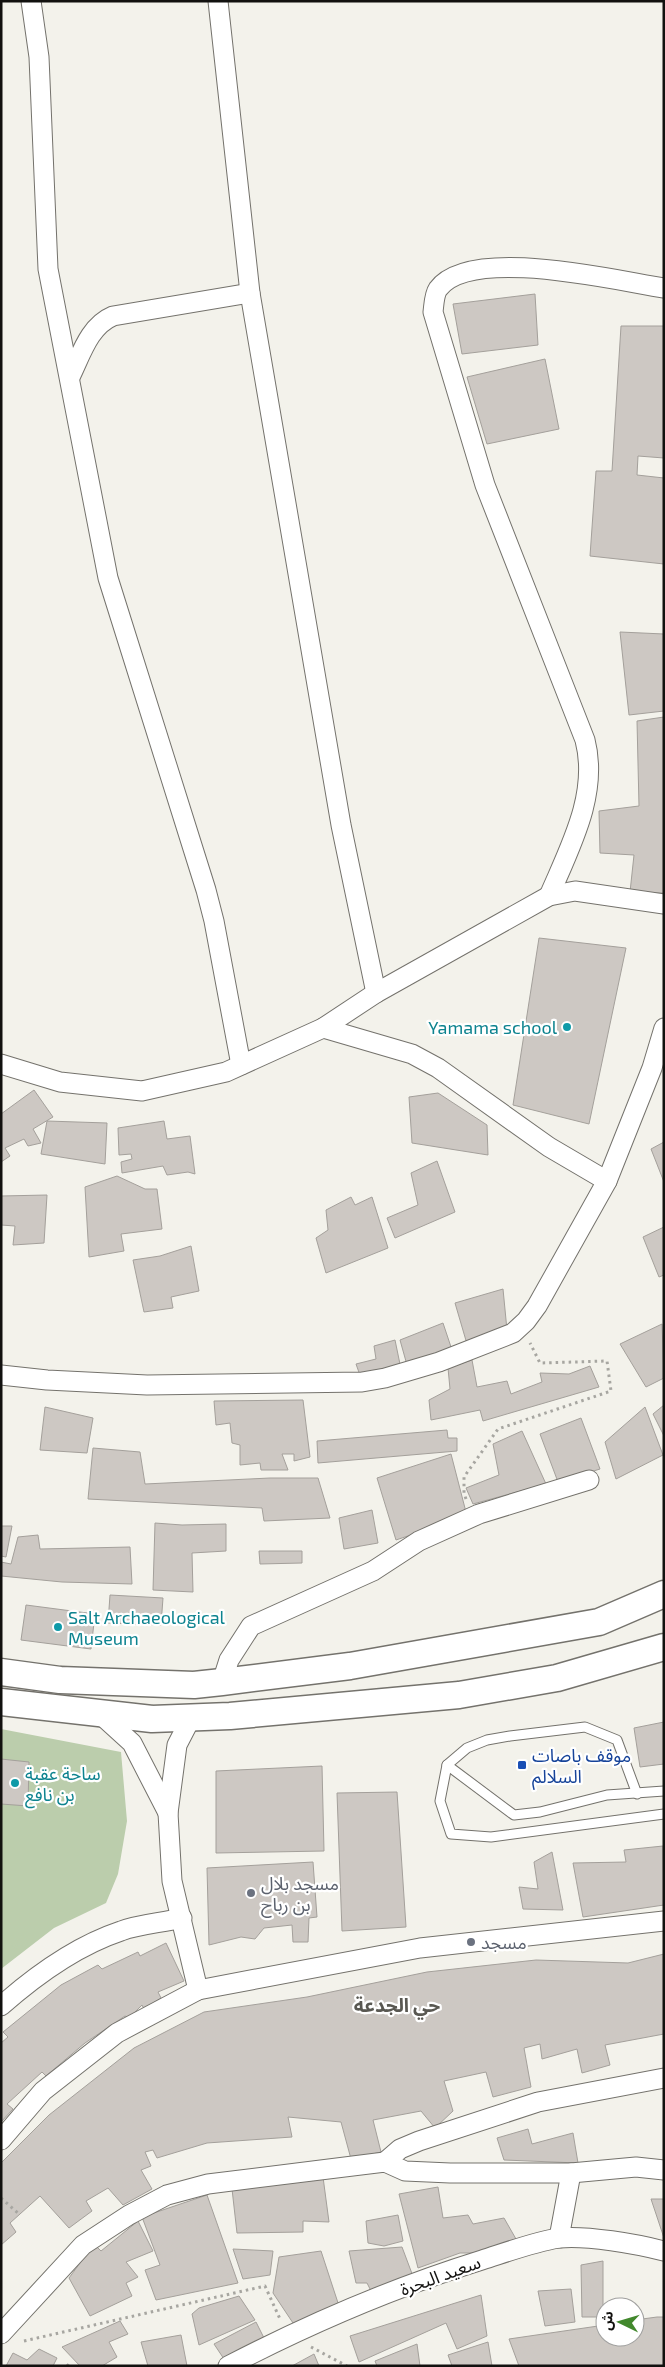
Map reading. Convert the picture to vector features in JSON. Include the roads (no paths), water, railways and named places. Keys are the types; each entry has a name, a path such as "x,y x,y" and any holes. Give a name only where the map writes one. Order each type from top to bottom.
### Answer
{"main road":[{"path":"1,1672 79,1680 194,1685 222,1682 350,1666 599,1622 664,1594"},
{"path":"1,1702 152,1719 191,1718 460,1695 557,1678 664,1647"}],"street":[{"path":"31,1 39,57 48,269 112,593 206,890 214,921 241,1065"},
{"path":"219,1 250,293 341,824 376,993"},
{"path":"549,896 580,821 588,788 589,757 582,730 485,485 433,312 434,303 439,289 445,283 460,275 488,268 538,268 664,288"},
{"path":"70,377 91,334 103,320 113,316 250,293"},
{"path":"1,1064 60,1082 142,1091 206,1078 241,1065 323,1028 376,993 549,896 575,891 664,904"},
{"path":"323,1028 412,1054 438,1068 549,1147 607,1181"},
{"path":"1,1375 47,1380 147,1385 362,1382 385,1378 439,1362 513,1333 526,1321 537,1306 607,1181 652,1068 664,1028"},
{"path":"222,1682 229,1660 251,1626 373,1571 419,1541 472,1517 589,1480"},
{"path":"99,1713 132,1743 168,1812"},
{"path":"191,1718 177,1745 168,1812 172,1881 198,1990"},
{"path":"1,2006 38,1975 97,1940 124,1930 182,1918"},
{"path":"1,2140 43,2091 117,2032 198,1990 420,1948 664,1921"},
{"path":"385,2162 400,2149 419,2141 538,2102 664,2078"},
{"path":"1,2334 83,2245 129,2215 167,2195 208,2184 385,2162 405,2172 571,2173 636,2168 664,2170"},
{"path":"559,2238 571,2173"},
{"name":"سعيد البحرة","path":"228,2366 288,2335 452,2270 559,2238 602,2240 664,2251"}],"lane":[{"path":"637,1794 617,1740 585,1726 486,1740 467,1748 447,1765 440,1801 451,1834 491,1837 664,1814"},
{"path":"447,1765 514,1815 540,1812 607,1795 664,1791"}],"place":[{"name":"Yamama school","path":"567,1027"},
{"name":"Salt Archaeological Museum","path":"58,1627"},
{"name":"موقف باصات السلالم","path":"522,1765"},
{"name":"ساحة عقبة بن نافع","path":"15,1783"},
{"name":"مسجد بلال بن رباح","path":"251,1893"},
{"name":"مسجد","path":"471,1942"}],"district":[{"name":"حي الجدعة","path":"397,2004"}]}
